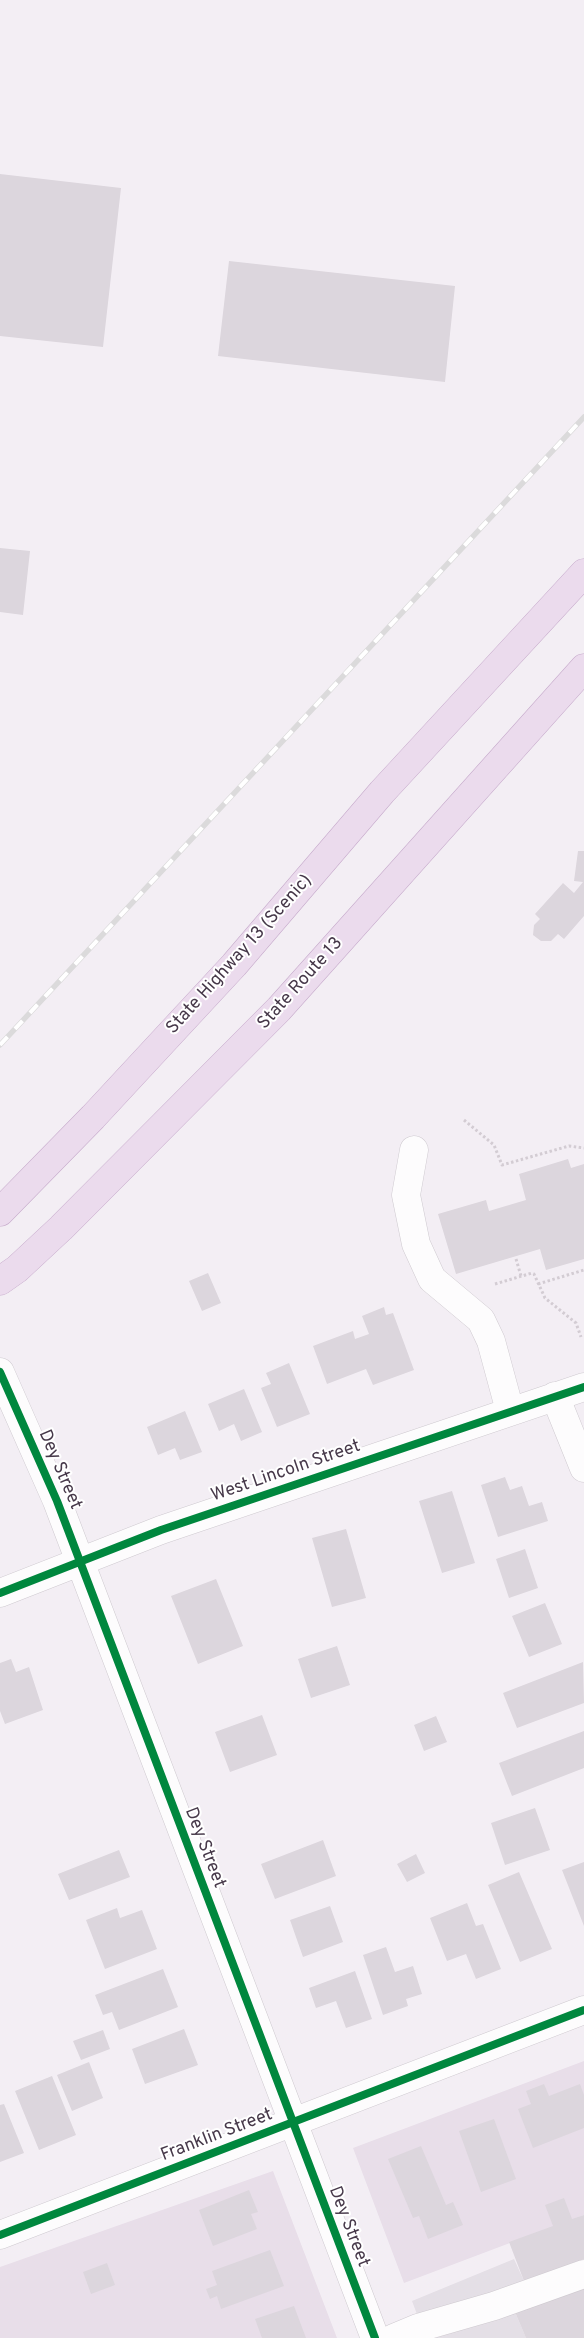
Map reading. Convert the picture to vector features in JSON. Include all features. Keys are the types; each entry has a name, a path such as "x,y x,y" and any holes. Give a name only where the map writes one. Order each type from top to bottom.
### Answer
{"highway":[{"name":"State Highway 13 (Scenic)","path":"0,1212 93,1117 234,965 382,792 584,573"},
{"name":"State Route 13","path":"0,1281 17,1270 279,1009 584,668"}],"street":[{"path":"414,1150 406,1195 416,1244 432,1279 481,1320 491,1340 510,1411"},
{"name":"Dey Street","path":"0,1372 57,1501 375,2338"},
{"name":"West Lincoln Street","path":"0,1594 161,1530 584,1387"},
{"path":"555,1396 584,1468"},
{"name":"Franklin Street","path":"0,2235 584,2010"},
{"path":"394,2338 418,2328 494,2306 584,2274"}],"path":[{"path":"464,1120 494,1145 502,1165 569,1146 584,1148"},
{"path":"516,1259 521,1276"},
{"path":"538,1284 584,1270"},
{"path":"495,1284 532,1273 545,1298 576,1323 581,1336"}],"shaded area":[{"path":"584,2061 584,2215 404,2283 353,2148"},
{"path":"273,2171 337,2338 0,2338 0,2267"},
{"path":"514,2259 524,2281 515,2312 526,2338 426,2338 412,2301"}],"building":[{"path":"0,174 121,188 103,347 0,336"},
{"path":"229,261 455,286 445,382 218,356"},
{"path":"0,548 30,551 23,615 0,612"},
{"path":"578,851 584,851 584,916 564,939 558,934 551,941 541,941 533,935 534,925 540,919 535,914 563,883 574,893 583,882 574,881"},
{"path":"568,1159 571,1168 584,1164 584,1259 546,1270 540,1249 456,1274 438,1214 486,1200 489,1211 526,1200 519,1174"},
{"path":"208,1273 221,1303 202,1311 189,1281"},
{"path":"384,1307 386,1315 393,1313 414,1370 373,1385 366,1369 327,1384 313,1346 353,1331 355,1339 369,1334 362,1316"},
{"path":"289,1363 310,1414 277,1427 261,1388 271,1384 266,1373"},
{"path":"244,1389 262,1432 241,1441 234,1424 219,1431 208,1404"},
{"path":"185,1411 202,1452 180,1460 175,1448 158,1455 147,1427"},
{"path":"505,1477 510,1490 522,1486 529,1506 542,1502 548,1521 498,1537 481,1485"},
{"path":"452,1491 475,1563 442,1573 419,1501"},
{"path":"346,1529 366,1598 332,1607 312,1538"},
{"path":"525,1549 538,1588 509,1598 496,1559"},
{"path":"216,1579 243,1646 198,1664 171,1596"},
{"path":"545,1603 562,1644 529,1657 512,1616"},
{"path":"337,1646 350,1685 311,1698 298,1659"},
{"path":"11,1659 16,1672 29,1667 43,1710 5,1724 0,1711 0,1663"},
{"path":"583,1662 584,1703 517,1728 503,1693"},
{"path":"262,1715 277,1755 230,1772 215,1732"},
{"path":"436,1716 447,1742 424,1751 414,1725"},
{"path":"584,1731 584,1768 512,1796 499,1763"},
{"path":"535,1808 550,1850 505,1865 491,1823"},
{"path":"323,1840 336,1876 275,1899 261,1864"},
{"path":"119,1850 130,1877 69,1900 58,1874"},
{"path":"416,1854 425,1873 407,1882 397,1864"},
{"path":"584,1862 584,1926 562,1870"},
{"path":"519,1872 552,1949 520,1962 488,1885"},
{"path":"467,1903 476,1926 483,1924 501,1969 476,1979 466,1954 447,1961 430,1918"},
{"path":"330,1906 343,1942 303,1957 290,1920"},
{"path":"117,1908 120,1918 142,1910 157,1949 105,1969 86,1920"},
{"path":"386,1947 395,1972 413,1966 422,1994 406,1999 408,2006 383,2015 363,1955"},
{"path":"163,1969 178,2007 119,2030 112,2012 103,2015 95,1995"},
{"path":"355,1971 372,2019 346,2028 336,2001 316,2008 309,1988"},
{"path":"184,2029 198,2065 145,2084 132,2049"},
{"path":"103,2030 110,2049 81,2060 73,2041"},
{"path":"89,2062 103,2098 72,2111 57,2075"},
{"path":"52,2076 76,2135 39,2150 15,2091"},
{"path":"544,2084 549,2096 580,2084 584,2095 584,2128 533,2148 518,2109 531,2104 526,2091"},
{"path":"4,2104 24,2153 0,2162 0,2105"},
{"path":"494,2119 516,2179 481,2192 459,2131"},
{"path":"421,2146 446,2205 453,2202 463,2225 428,2239 419,2216 413,2218 388,2159"},
{"path":"249,2190 258,2212 251,2214 257,2229 213,2246 199,2210"},
{"path":"564,2198 572,2219 584,2215 584,2259 524,2281 509,2242 553,2226 545,2205"},
{"path":"270,2250 284,2286 221,2309 217,2296 210,2299 206,2289 217,2285 212,2271"},
{"path":"107,2263 115,2285 91,2294 83,2272"},
{"path":"584,2285 584,2338 526,2338 515,2312"},
{"path":"294,2306 306,2338 262,2338 255,2319"}],"railway":[{"path":"0,1045 584,417"}],"cycle path":[{"path":"0,1372 57,1501 375,2338"},
{"path":"0,1593 161,1530 584,1387"},
{"path":"0,2235 584,2010"}]}
